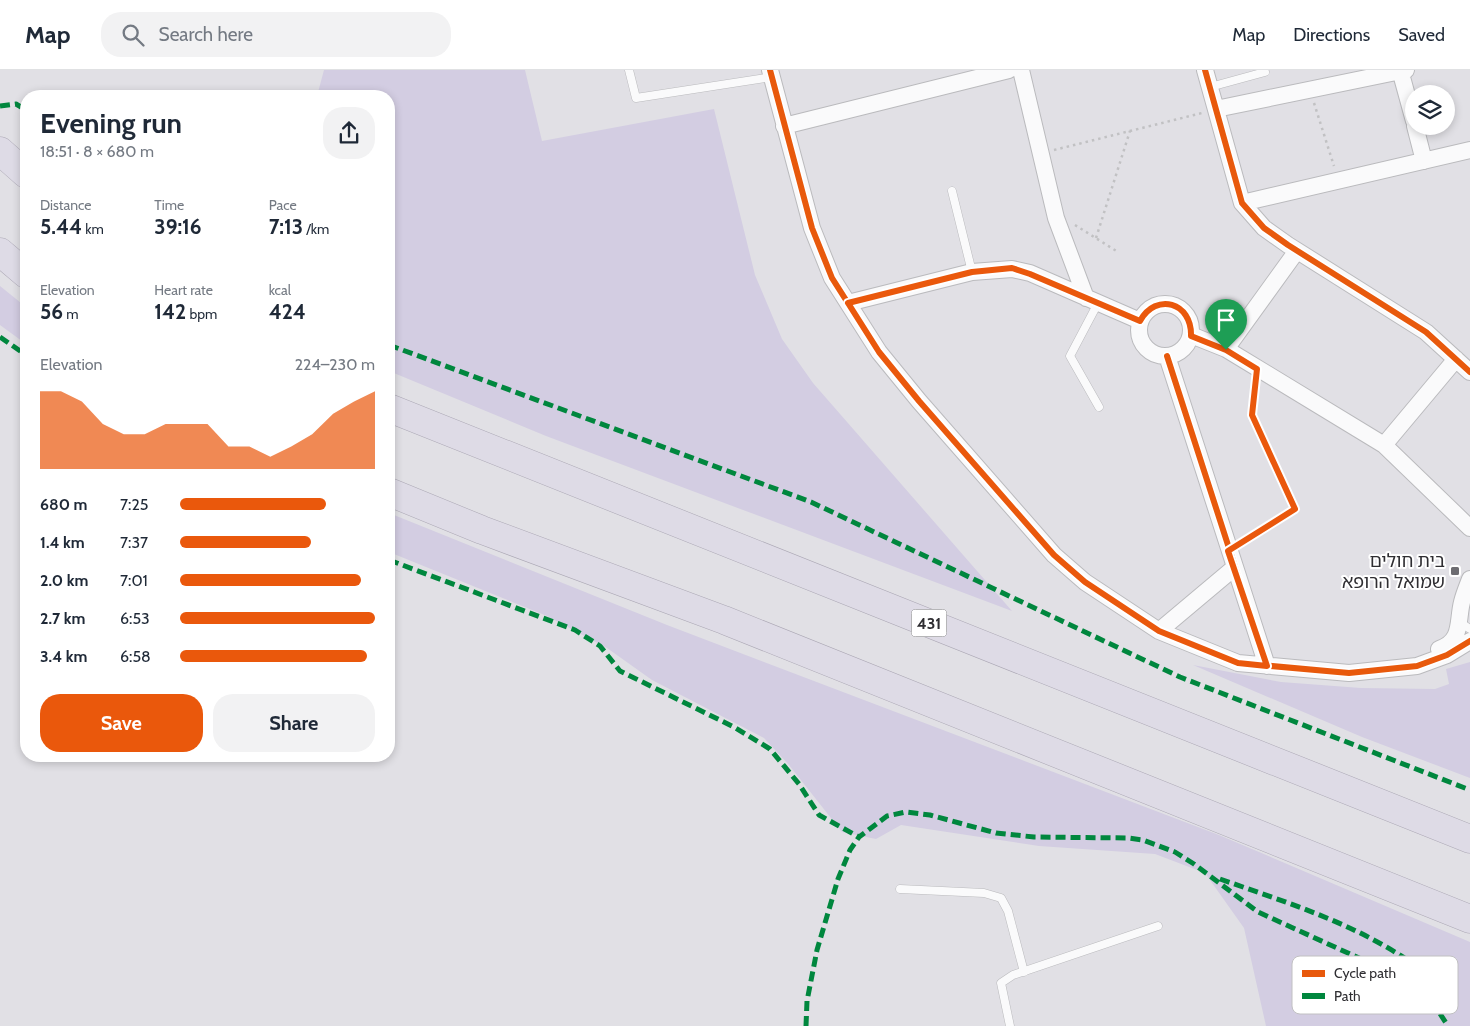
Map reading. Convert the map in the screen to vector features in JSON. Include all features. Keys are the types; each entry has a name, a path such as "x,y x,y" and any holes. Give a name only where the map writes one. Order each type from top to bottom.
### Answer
{"highway":[{"path":"0,151 20,169"},
{"path":"0,252 20,269"},
{"name":"431","path":"395,410 514,460 1339,785 1470,839"},
{"path":"395,494 482,530 733,624 1470,919"}],"street":[{"path":"784,126 1009,70"},
{"path":"1021,70 1055,212 1092,301"},
{"path":"1205,70 1242,203 1264,228 1296,252 1426,332 1470,372"},
{"path":"1216,110 1402,70 1405,85"},
{"path":"771,74 812,228 832,278 879,352 1054,555 1085,582 1159,631 1238,663 1349,673 1418,666 1435,655 1456,638 1465,626 1462,601 1470,579"},
{"path":"1417,135 1424,161"},
{"path":"1242,203 1470,150"},
{"path":"1226,350 1296,252"},
{"path":"848,303 972,272 1012,268 1140,321"},
{"path":"1168,304 1184,311 1189,318 1191,336 1182,350 1167,356 1151,352 1140,339 1140,321 1151,308 1168,304"},
{"path":"1191,336 1226,350 1384,445 1470,528"},
{"path":"1167,356 1228,551 1267,666"},
{"path":"1384,445 1456,360"},
{"path":"1159,631 1234,568"},
{"path":"1435,655 1470,642"}],"lane":[{"path":"629,70 636,98 771,74"},
{"path":"1210,87 1265,72"},
{"path":"952,191 972,272"},
{"path":"1092,301 1070,356 1099,407"},
{"path":"1228,551 1295,509 1252,415"},
{"path":"900,889 984,893 1001,898 1008,911 1024,972"},
{"path":"1010,1026 1001,982 1024,972 1158,926"}],"path":[{"path":"1310,90 1338,181"},
{"path":"1041,154 1216,110"},
{"path":"1096,238 1130,131"},
{"path":"1055,212 1118,252"},
{"path":"1252,415 1257,369"}],"shaded area":[{"path":"324,70 525,70 542,141 714,109 755,275 782,339 813,383 1012,611 546,436 395,373 395,90 319,90"},
{"path":"0,286 20,302 20,340 0,325"},
{"path":"395,515 667,625 1219,835 1470,942 1470,1026 1266,1026 1244,928 1205,873 1155,854 1039,846 901,825 876,839 842,832 789,765 764,738 652,680 607,648 547,616 395,554"},
{"path":"1470,662 1470,778 1362,737 1193,665 1281,682 1361,688 1435,689 1449,684 1446,669"}],"marked path":[{"path":"0,106 16,104 20,106"},
{"path":"0,337 20,351"},
{"path":"395,347 811,502 1180,677 1470,790"},
{"path":"395,562 575,630 600,646 620,671 734,727 770,749 799,784 819,815 859,837"},
{"path":"806,1026 807,1001 817,950 838,879 850,850 859,837 887,816 906,812 930,815 996,833 1034,837 1128,838 1143,840 1175,852 1258,912 1354,956"},
{"path":"1220,879 1341,924 1401,956"},
{"path":"1440,1014 1448,1026"}],"cycle path":[{"path":"770,70 812,228 832,278 879,352 919,401 1054,555 1085,582 1159,631 1238,663 1349,673 1417,666 1447,655 1470,641"},
{"path":"1205,70 1242,203 1264,228 1426,332 1470,372"},
{"path":"1167,356 1267,666"}],"place":[{"name":"בית חולים שמואל הרופא","path":"1455,571"}],"route":[{"path":"1012,268 1140,321 1144,314 1159,304 1176,306 1184,311 1189,318 1191,336 1226,350 1257,369 1252,415 1295,509 1228,551 1267,666 1238,663 1159,631 1085,582 1054,555 919,401 879,352 848,303 972,272 1012,268"}]}
